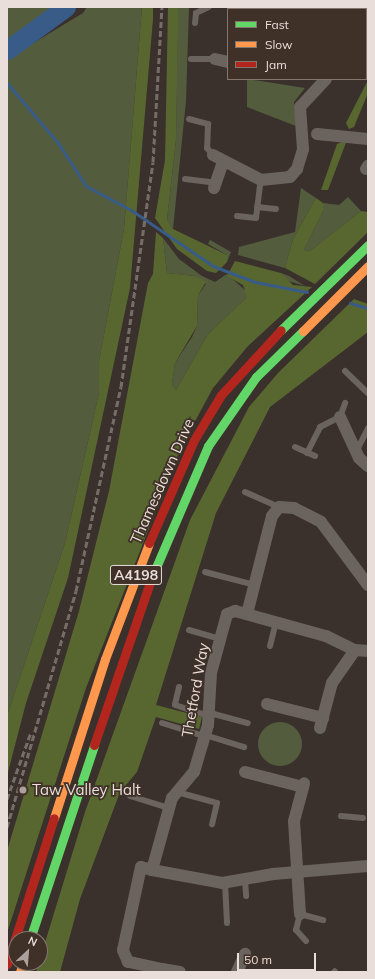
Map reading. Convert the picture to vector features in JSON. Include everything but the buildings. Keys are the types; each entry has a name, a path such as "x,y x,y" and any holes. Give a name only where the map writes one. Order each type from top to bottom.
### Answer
{"main road":[{"name":"Thamesdown Drive","path":"7,964 105,660 150,540 194,440 221,395 245,365 368,245"},
{"name":"Thamesdown Drive","path":"33,931 131,635 165,543 208,446 227,414 260,372 368,266"}],"street":[{"path":"215,59 227,62"},
{"path":"212,155 223,162 261,180 285,179 297,169 303,149 300,107 325,80"},
{"path":"317,134 353,136 368,139"},
{"path":"215,186 223,162"},
{"path":"340,417 356,452 368,466"},
{"path":"247,614 256,585 272,516 279,507 294,508 321,522 368,585"},
{"name":"Thetford Way","path":"152,870 169,808 177,792 191,779 204,736 210,715 211,673 227,614 235,611 247,614 326,636 355,650 368,651"},
{"path":"267,704 321,723 334,680 355,650"},
{"path":"245,772 304,785 294,821 300,872 300,914"},
{"path":"180,972 162,970 131,963 123,955 141,867 205,882 225,882 300,872 368,866"},
{"path":"237,972 245,954"}],"lane":[{"path":"196,23 196,13 209,7"},
{"path":"191,59 215,59"},
{"path":"189,119 208,124 207,148 212,155"},
{"path":"185,179 215,186"},
{"path":"237,216 256,218 261,180"},
{"path":"257,207 276,209"},
{"path":"345,371 368,393"},
{"path":"307,453 323,424 340,417 345,403"},
{"path":"356,452 368,428"},
{"path":"295,447 315,456"},
{"path":"245,492 279,507"},
{"path":"205,572 256,585"},
{"path":"270,646 276,622"},
{"path":"189,630 220,639"},
{"path":"179,687 175,705 210,715 248,723"},
{"path":"162,723 244,747"},
{"path":"177,792 217,803 212,824"},
{"path":"130,796 169,808"},
{"path":"341,816 363,818"},
{"path":"245,880 246,896"},
{"path":"225,882 227,923"},
{"path":"306,941 296,930 300,914 323,920"}],"green space":[{"path":"7,7 53,7 7,40"},
{"path":"87,7 142,7 124,229 99,361 99,393 65,543 7,716 7,59 83,13"},
{"path":"142,7 153,7 153,19 130,288 68,578 26,703 7,776 7,716 65,543 99,393 99,361 124,229"},
{"path":"168,7 178,7 178,30 176,140 167,220 173,229 227,255 227,262 216,273 207,271 177,249 155,218 165,160"},
{"path":"178,7 189,7 186,101 173,229 167,220 176,140"},
{"path":"247,80 305,88 294,102 296,126 247,107"},
{"path":"368,80 368,93 354,127 349,129 346,123"},
{"path":"347,140 328,190 321,190 337,144"},
{"path":"301,188 316,198 293,239 285,268 238,255 239,247 295,232"},
{"path":"348,197 361,211 310,251 304,250 323,211 323,203 339,205"},
{"path":"316,198 323,203 323,211 304,250 310,251 361,211 368,212 368,232 315,284 285,268 293,239"},
{"path":"156,232 163,238 167,273 195,276 206,282 198,295 197,326 175,363 172,384 176,390 208,334 247,297 243,285 227,276 235,261 281,273 293,285 312,287 248,346 213,388 181,447 86,688 7,933 7,851 79,611 109,491 148,283 153,274"},
{"path":"163,238 179,259 202,276 215,282 227,274 247,292 247,297 208,334 176,390 172,384 175,363 192,337 197,326 198,295 206,284 195,276 167,273"},
{"path":"210,240 231,252 227,262 227,255 208,244"},
{"path":"281,273 289,276 305,286 285,280"},
{"path":"354,299 368,304 368,332 270,407 216,513 156,705 202,717 199,729 156,717 137,772 120,792 80,899 60,972 36,972 48,971 48,933 85,812 190,520 249,407 278,373"},
{"path":"276,722 284,722 289,723 296,728 301,735 301,753 296,760 289,765 276,766 268,763 261,756 258,748 258,740 261,732 268,725"}],"waterway":[{"path":"7,50 66,7"},
{"path":"7,83 58,143 86,186 131,210 213,266 255,282 307,292"},
{"path":"350,303 368,308"}],"railway":[{"path":"7,827 76,591 121,387 153,162 162,7"},
{"path":"7,799 31,732"}],"traffic: fast":[{"path":"281,330 368,245"},
{"path":"151,579 208,446 256,377 303,331"},
{"path":"33,931 94,745"}],"traffic: slow":[{"path":"303,331 368,266"},
{"path":"54,818 105,659 149,543"}],"traffic: jam":[{"path":"149,543 194,440 221,395 281,330"},
{"path":"94,745 151,579"},
{"path":"7,964 54,818"}],"place":[{"name":"Taw Valley Halt","path":"23,790"}]}
